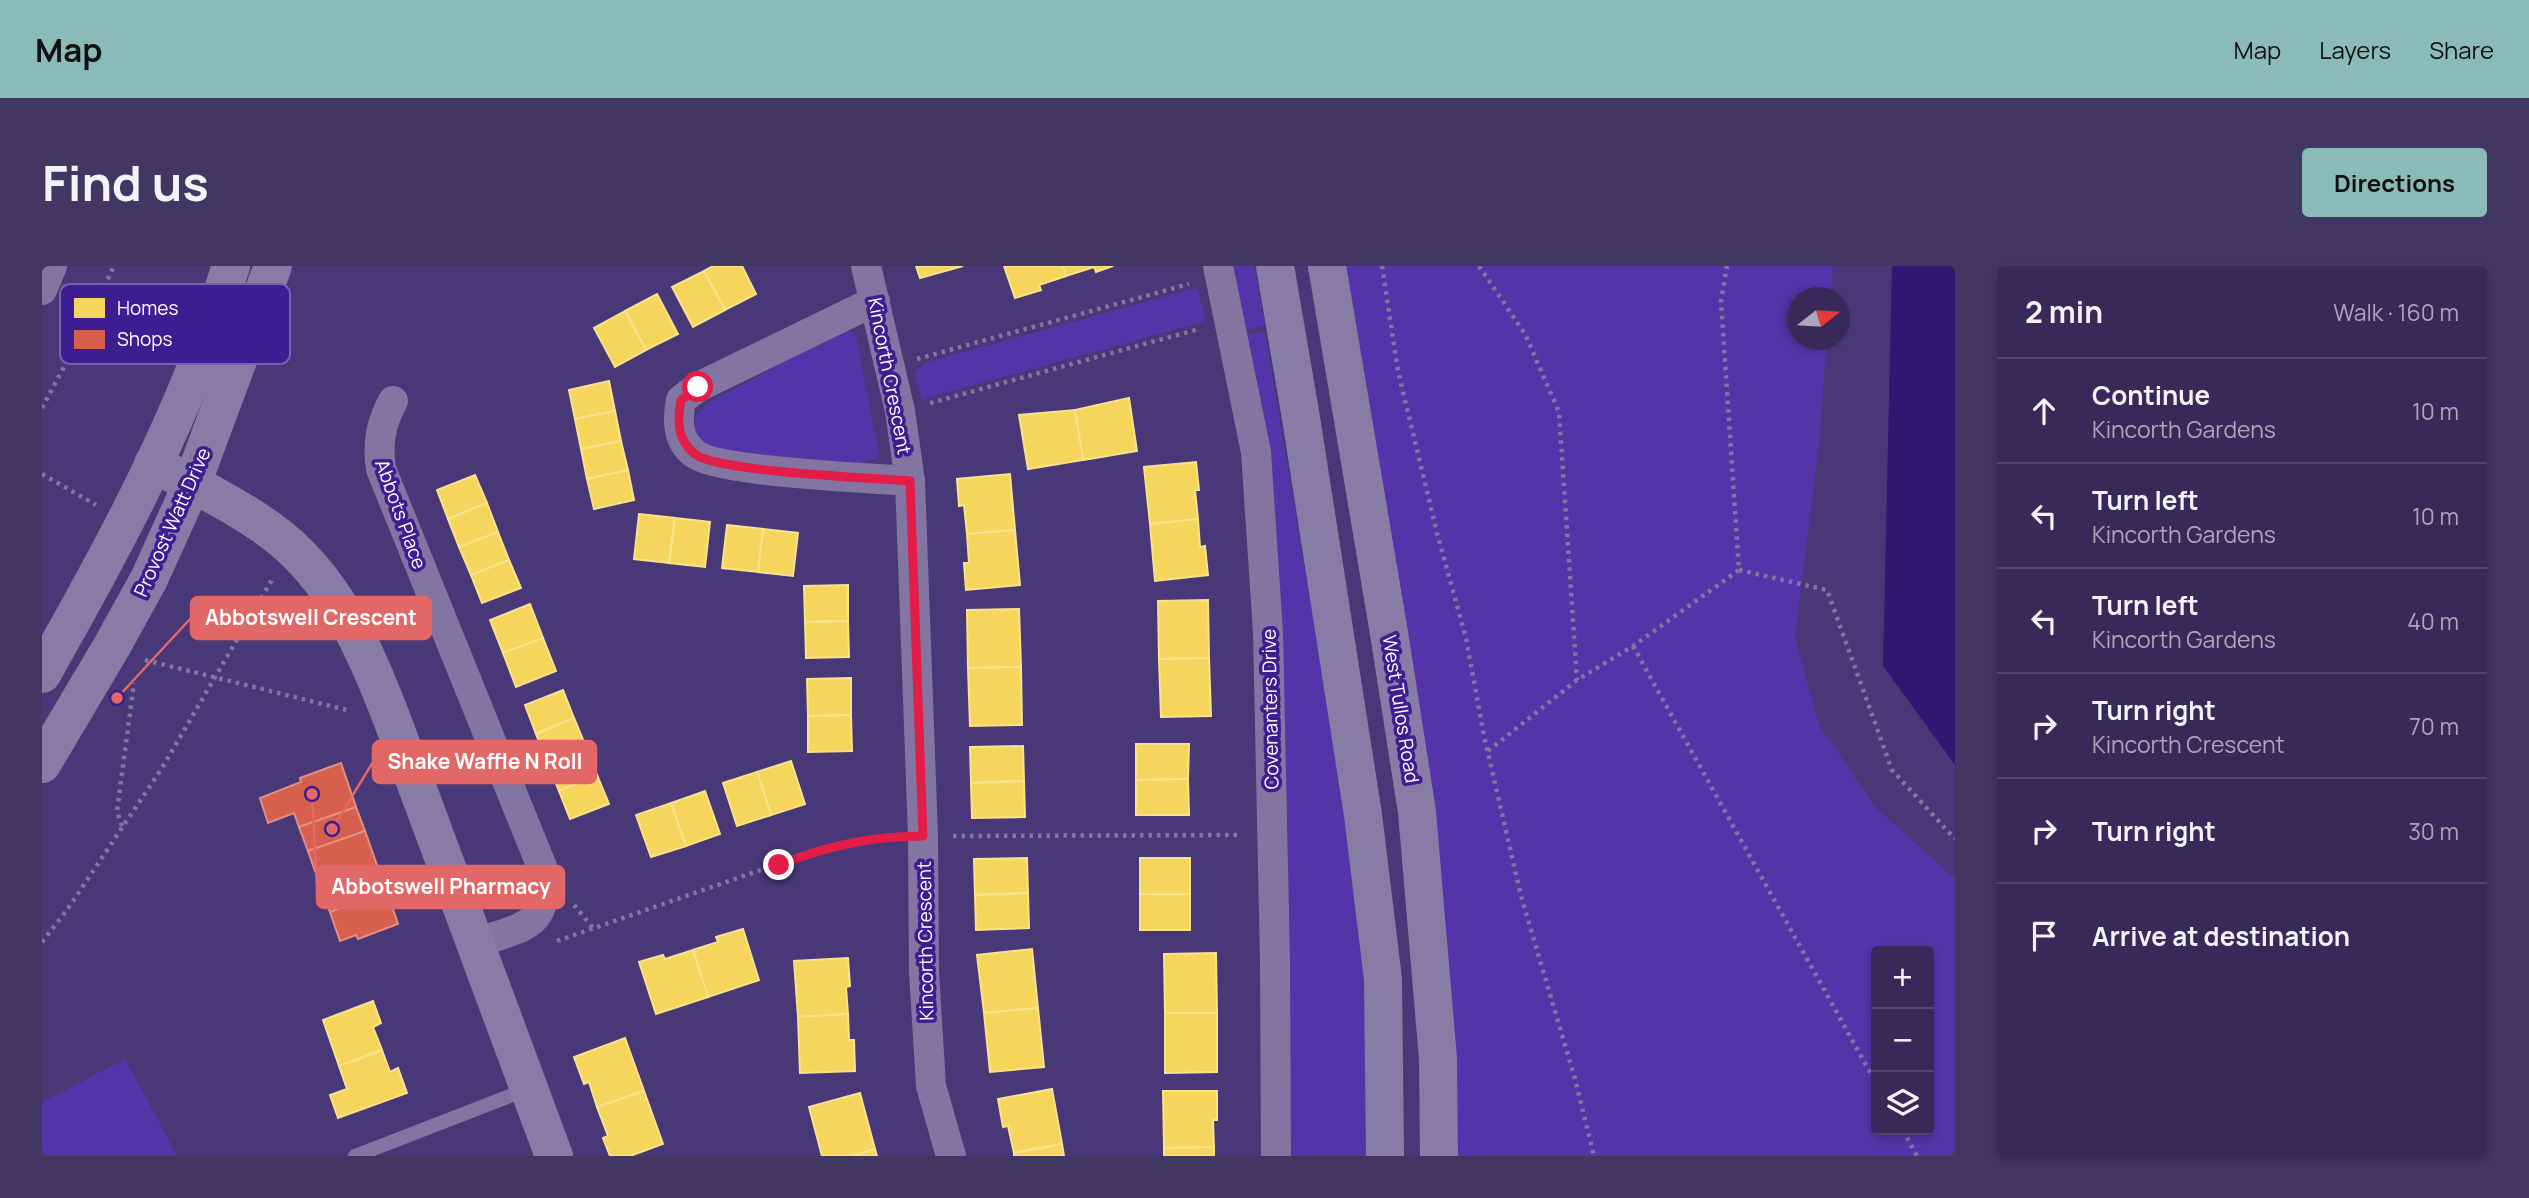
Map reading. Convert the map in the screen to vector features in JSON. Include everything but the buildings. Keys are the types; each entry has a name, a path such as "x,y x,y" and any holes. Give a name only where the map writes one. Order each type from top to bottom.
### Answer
{"street":[{"path":"42,290 52,266"},
{"path":"225,284 231,266"},
{"name":"Provost Watt Drive","path":"266,284 273,266"},
{"name":"Kincorth Crescent","path":"866,266 900,411 910,481 923,836 923,972 930,1086 951,1156"},
{"path":"1275,266 1365,829 1383,978 1385,1156"},
{"name":"West Tullos Road","path":"1327,266 1417,812 1438,1059 1438,1156"},
{"name":"Covenanters Drive","path":"1219,271 1256,452 1268,632 1276,1156"},
{"path":"875,301 698,387 681,400 677,418 683,442 696,456 736,467 910,481"},
{"path":"42,674 100,571 153,464 197,364"},
{"name":"Provost Watt Drive","path":"42,764 125,652 149,579 192,484 237,364"},
{"name":"Abbots Place","path":"393,401 380,432 378,450 381,469 542,867 545,891 540,913 532,922 476,943"},
{"path":"153,464 241,510 292,548 323,582 342,609 366,653 393,722 554,1156"}],"lane":[{"path":"355,1156 529,1088"}],"path":[{"path":"105,284 114,266"},
{"path":"1382,266 1398,371 1437,533 1466,638 1521,896 1575,1079 1594,1156"},
{"path":"1479,266 1525,334 1559,412 1577,680"},
{"path":"1727,266 1721,301 1739,570"},
{"path":"890,366 1219,271"},
{"path":"900,411 1230,320"},
{"path":"42,408 66,364"},
{"path":"42,474 124,521"},
{"path":"42,942 67,910 162,768 292,548"},
{"path":"1488,751 1577,680 1633,646 1739,570 1827,590 1892,770 1955,839"},
{"path":"1633,646 1871,1074"},
{"path":"122,827 117,811 125,652 393,722"},
{"path":"550,945 794,858 878,838 1273,835"},
{"path":"1906,1135 1917,1156"}],"shaded area":[{"path":"1234,266 1254,266 1265,326 1245,330"},
{"path":"1327,266 1833,266 1832,287 1787,287 1787,350 1826,350 1819,443 1795,637 1819,725 1876,808 1955,879 1955,1156 1439,1156 1438,1059"},
{"path":"1892,266 1955,266 1955,765 1883,666"},
{"path":"1197,288 1206,321 922,399 914,372 927,362"},
{"path":"845,329 856,336 879,454 877,458 860,463 715,452 703,446 692,428 696,415 711,401"},
{"path":"1265,332 1344,813 1364,980 1368,1156 1291,1156 1288,1011 1247,335"},
{"path":"125,1059 177,1156 42,1156 42,1103"}],"place":[{"name":"Abbotswell Crescent","path":"117,698"},
{"name":"Abbotswell Pharmacy","path":"312,794"},
{"name":"Shake Waffle N Roll","path":"332,829"}],"route":[{"path":"698,387 681,400 677,418 683,442 696,456 736,467 910,481 923,836 878,838 794,858 779,865"}]}
